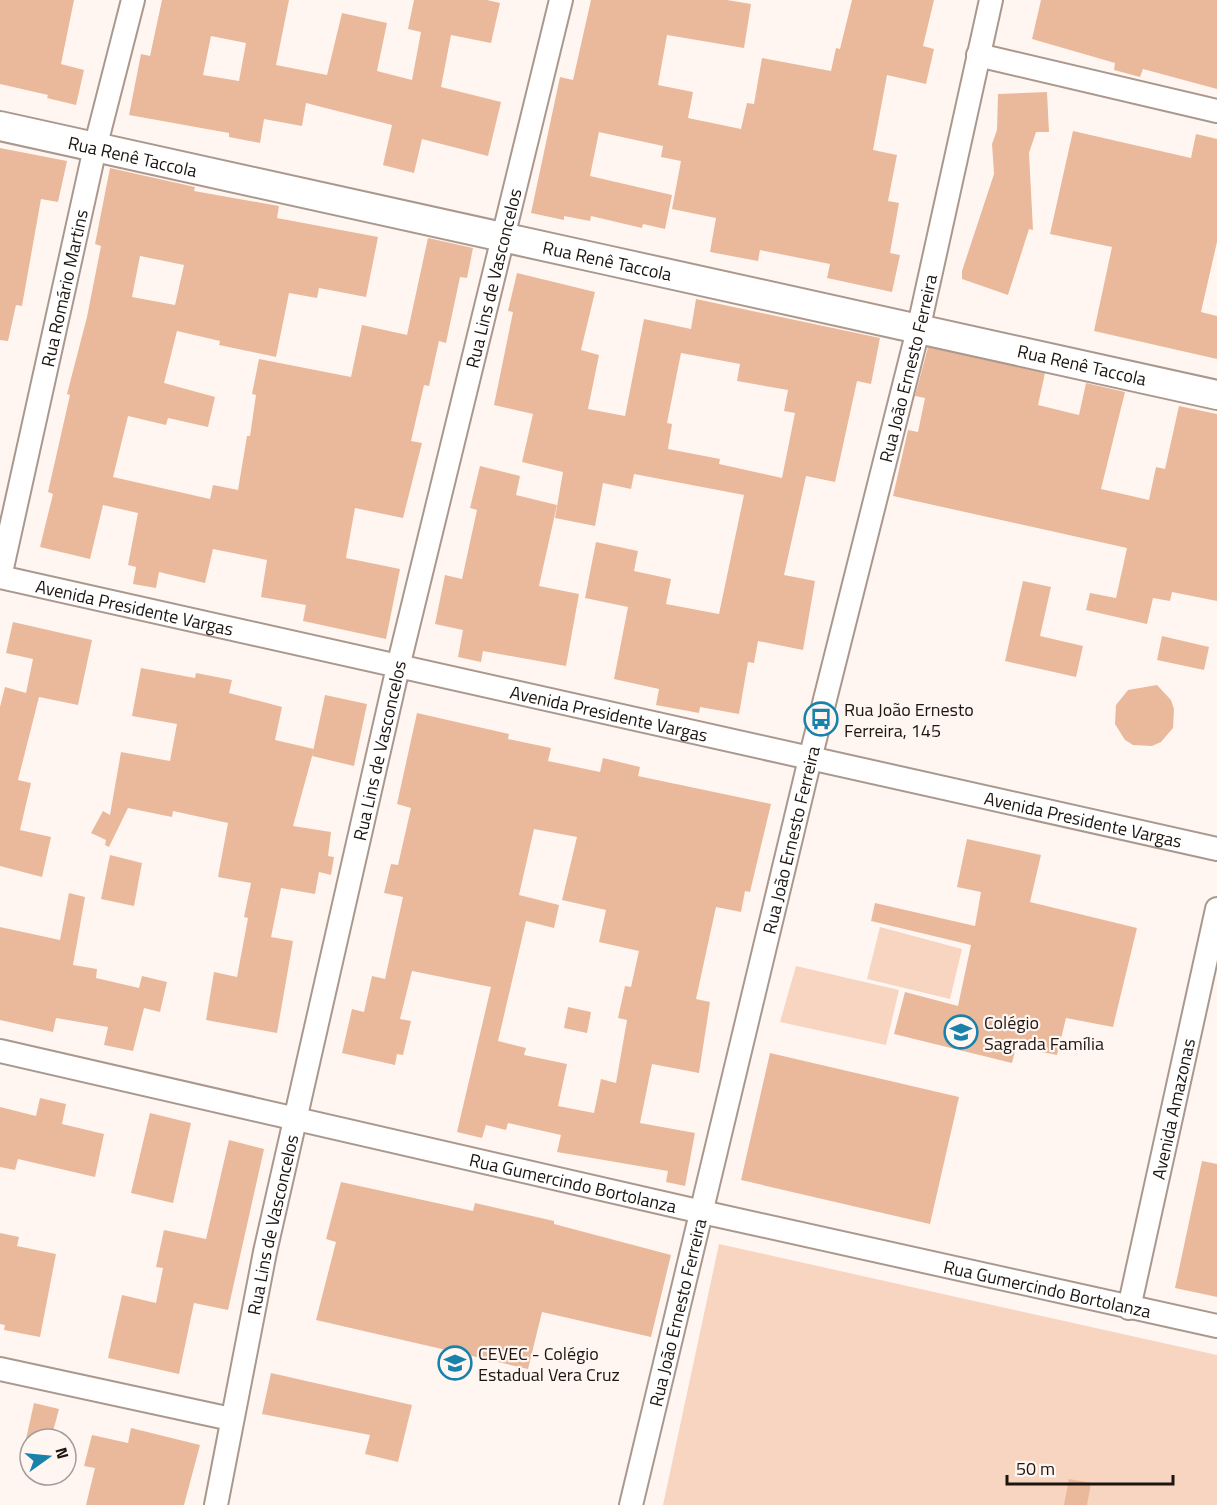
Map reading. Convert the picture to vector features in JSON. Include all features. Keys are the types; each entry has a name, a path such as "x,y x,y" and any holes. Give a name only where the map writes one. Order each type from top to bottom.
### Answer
{"main road":[{"name":"Rua Renê Taccola","path":"0,126 503,238 919,326 1217,394"}],"street":[{"name":"Rua Romário Martins","path":"0,577 95,148 133,0"},
{"name":"Rua Lins de Vasconcelos","path":"216,1505 265,1252 399,667 561,0"},
{"name":"Rua João Ernesto Ferreira","path":"632,1505 810,759 919,326 991,0"},
{"path":"978,55 1217,111"},
{"name":"Avenida Presidente Vargas","path":"0,577 1217,849"},
{"name":"Avenida Amazonas","path":"1129,1308 1217,909"},
{"name":"Rua Gumercindo Bortolanza","path":"0,1052 702,1212 1217,1326"},
{"path":"0,1369 231,1419"}],"shaded area":[{"path":"880,927 962,949 950,999 867,979"},
{"path":"796,966 899,990 886,1045 780,1022"},
{"path":"719,1244 1217,1355 1217,1505 663,1505"}],"building":[{"path":"0,0 74,0 61,64 84,70 76,105 47,98 48,95 0,84"},
{"path":"162,0 289,0 276,65 327,75 342,13 387,23 377,71 412,80 421,32 408,29 414,0 487,0 500,3 491,43 451,35 441,87 501,102 488,156 422,139 414,173 383,165 392,125 306,103 302,126 264,119 260,143 229,137 229,133 129,115 141,54 150,56","holes":["211,36 246,43 239,81 203,75"]},
{"path":"591,0 727,0 751,4 744,48 667,35 658,85 693,92 688,118 741,129 747,103 754,104 762,58 831,71 836,48 840,49 852,0 934,0 923,46 934,49 926,84 887,75 873,150 897,155 888,201 899,203 890,253 900,255 892,292 827,278 830,264 760,250 758,261 710,252 716,218 672,209 681,161 661,157 663,146 599,132 590,176 672,195 665,229 643,224 642,228 591,216 590,221 564,216 564,220 531,213 560,77 573,80"},
{"path":"1041,0 1217,0 1217,89 1143,69 1140,77 1114,70 1115,63 1032,39"},
{"path":"1047,92 1049,132 1036,132 1029,153 1033,230 1029,229 1008,295 962,279 962,271 994,174 992,144 997,130 998,94"},
{"path":"1073,131 1191,158 1196,134 1217,139 1217,242 1201,312 1217,316 1217,359 1094,331 1112,247 1050,234"},
{"path":"0,148 67,161 58,202 41,199 22,306 16,305 8,341 0,340"},
{"path":"110,168 195,187 194,191 279,206 277,218 378,237 366,297 319,288 317,298 289,293 276,357 219,345 220,341 177,331 164,383 215,397 208,427 168,418 166,425 128,416 113,477 210,499 213,485 238,490 247,436 250,436 256,395 252,394 259,359 351,377 362,325 407,335 428,238 473,248 467,278 460,277 446,343 439,341 429,386 424,385 411,441 422,443 403,518 355,508 346,558 400,569 386,639 303,621 306,605 261,597 267,560 213,549 205,583 159,572 156,588 133,584 136,567 128,565 138,513 103,505 90,559 40,547 53,494 48,492 70,395 67,394 87,317 101,246 95,244","holes":["140,256 184,265 175,305 132,297"]},
{"path":"517,273 595,292 581,350 599,355 588,409 625,416 644,319 691,329 696,299 880,338 871,384 857,381 835,482 806,476 784,575 815,581 803,650 758,641 754,663 748,662 739,714 700,707 699,713 656,705 659,689 614,679 628,607 585,598 596,542 638,551 634,571 671,579 666,604 719,614 744,495 634,474 631,489 603,483 595,526 555,518 563,472 522,462 533,414 494,405 513,312 508,311","holes":["681,353 740,364 737,381 788,390 784,411 795,413 782,478 719,464 720,459 668,449 672,424 667,423"]},
{"path":"928,347 1045,373 1038,405 1079,415 1086,383 1125,392 1101,489 1149,500 1156,467 1165,469 1179,406 1217,414 1217,601 1172,592 1170,601 1153,598 1147,624 1086,610 1090,593 1116,598 1127,548 893,496 908,430 918,432 925,398 915,396"},
{"path":"480,466 520,476 516,495 557,505 539,586 579,594 566,666 483,651 481,662 458,657 463,630 435,624 445,575 462,579 477,510 470,508"},
{"path":"1023,581 1051,587 1040,636 1083,646 1076,677 1005,661"},
{"path":"13,622 92,640 78,705 39,697 18,780 31,783 20,830 51,837 42,877 0,866 0,707 5,687 26,693 33,659 6,653"},
{"path":"1162,636 1209,647 1204,670 1157,660"},
{"path":"141,668 195,678 196,673 232,680 229,693 282,707 275,740 314,749 293,826 331,832 328,856 334,857 331,875 319,872 315,894 281,888 271,937 293,941 277,1033 206,1020 214,972 237,977 248,918 244,917 251,883 218,877 228,823 173,811 172,817 128,808 109,847 105,845 106,840 91,833 103,811 110,815 121,752 170,761 177,724 132,716"},
{"path":"1157,685 1171,700 1174,709 1173,728 1161,742 1152,746 1133,745 1125,740 1115,724 1116,705 1128,690"},
{"path":"325,695 367,704 354,766 312,756"},
{"path":"417,713 509,734 508,739 551,748 548,761 600,772 603,758 640,767 638,776 771,804 750,892 745,891 741,912 716,907 696,999 710,1002 699,1073 652,1064 640,1123 695,1133 685,1186 666,1182 668,1171 557,1152 561,1135 508,1123 506,1130 486,1125 482,1138 457,1132 491,987 412,971 400,1019 411,1021 403,1055 397,1054 395,1065 342,1053 352,1009 364,1012 372,976 385,979 403,897 384,893 391,864 398,865 411,808 397,804","holes":["534,829 577,837 562,900 606,910 599,942 639,951 631,987 625,986 618,1018 627,1020 616,1083 601,1079 594,1113 558,1106 567,1064 524,1055 526,1048 498,1041 526,921 554,928 559,905 519,895"]},
{"path":"967,839 1041,855 1030,902 1137,928 1113,1027 1066,1018 1057,1055 1016,1047 1012,1063 894,1034 905,992 958,1006 971,945 871,921 875,903 975,926 981,892 957,887"},
{"path":"110,855 142,863 134,906 101,899"},
{"path":"69,893 85,897 73,965 97,969 96,978 139,988 142,976 167,982 160,1012 144,1008 133,1051 104,1045 108,1027 56,1018 53,1032 0,1020 0,927 60,940"},
{"path":"568,1007 591,1012 587,1033 564,1028"},
{"path":"770,1053 959,1097 930,1224 741,1180"},
{"path":"40,1098 66,1104 62,1124 104,1134 95,1177 18,1159 15,1170 0,1167 0,1107 36,1116"},
{"path":"150,1113 191,1123 173,1203 131,1193"},
{"path":"229,1140 264,1149 228,1310 194,1303 179,1374 108,1358 122,1295 156,1303 163,1268 156,1267 164,1230 206,1239"},
{"path":"1202,1161 1217,1164 1217,1297 1175,1288"},
{"path":"341,1182 473,1211 475,1203 554,1221 554,1224 671,1255 651,1337 542,1312 528,1369 316,1320 336,1242 326,1239"},
{"path":"0,1233 19,1237 17,1246 56,1254 40,1337 4,1330 5,1325 0,1324"},
{"path":"271,1373 412,1405 398,1462 365,1454 370,1435 262,1414"},
{"path":"34,1403 59,1409 54,1427 29,1427"},
{"path":"131,1428 200,1445 184,1505 86,1505 95,1468 84,1466 92,1435 128,1443"},
{"path":"1069,1479 1091,1483 1087,1505 1064,1505"}],"place":[{"name":"Rua João Ernesto Ferreira, 145","path":"821,719"},
{"name":"Colégio Sagrada Família","path":"961,1032"},
{"name":"CEVEC - Colégio Estadual Vera Cruz","path":"455,1363"}]}
